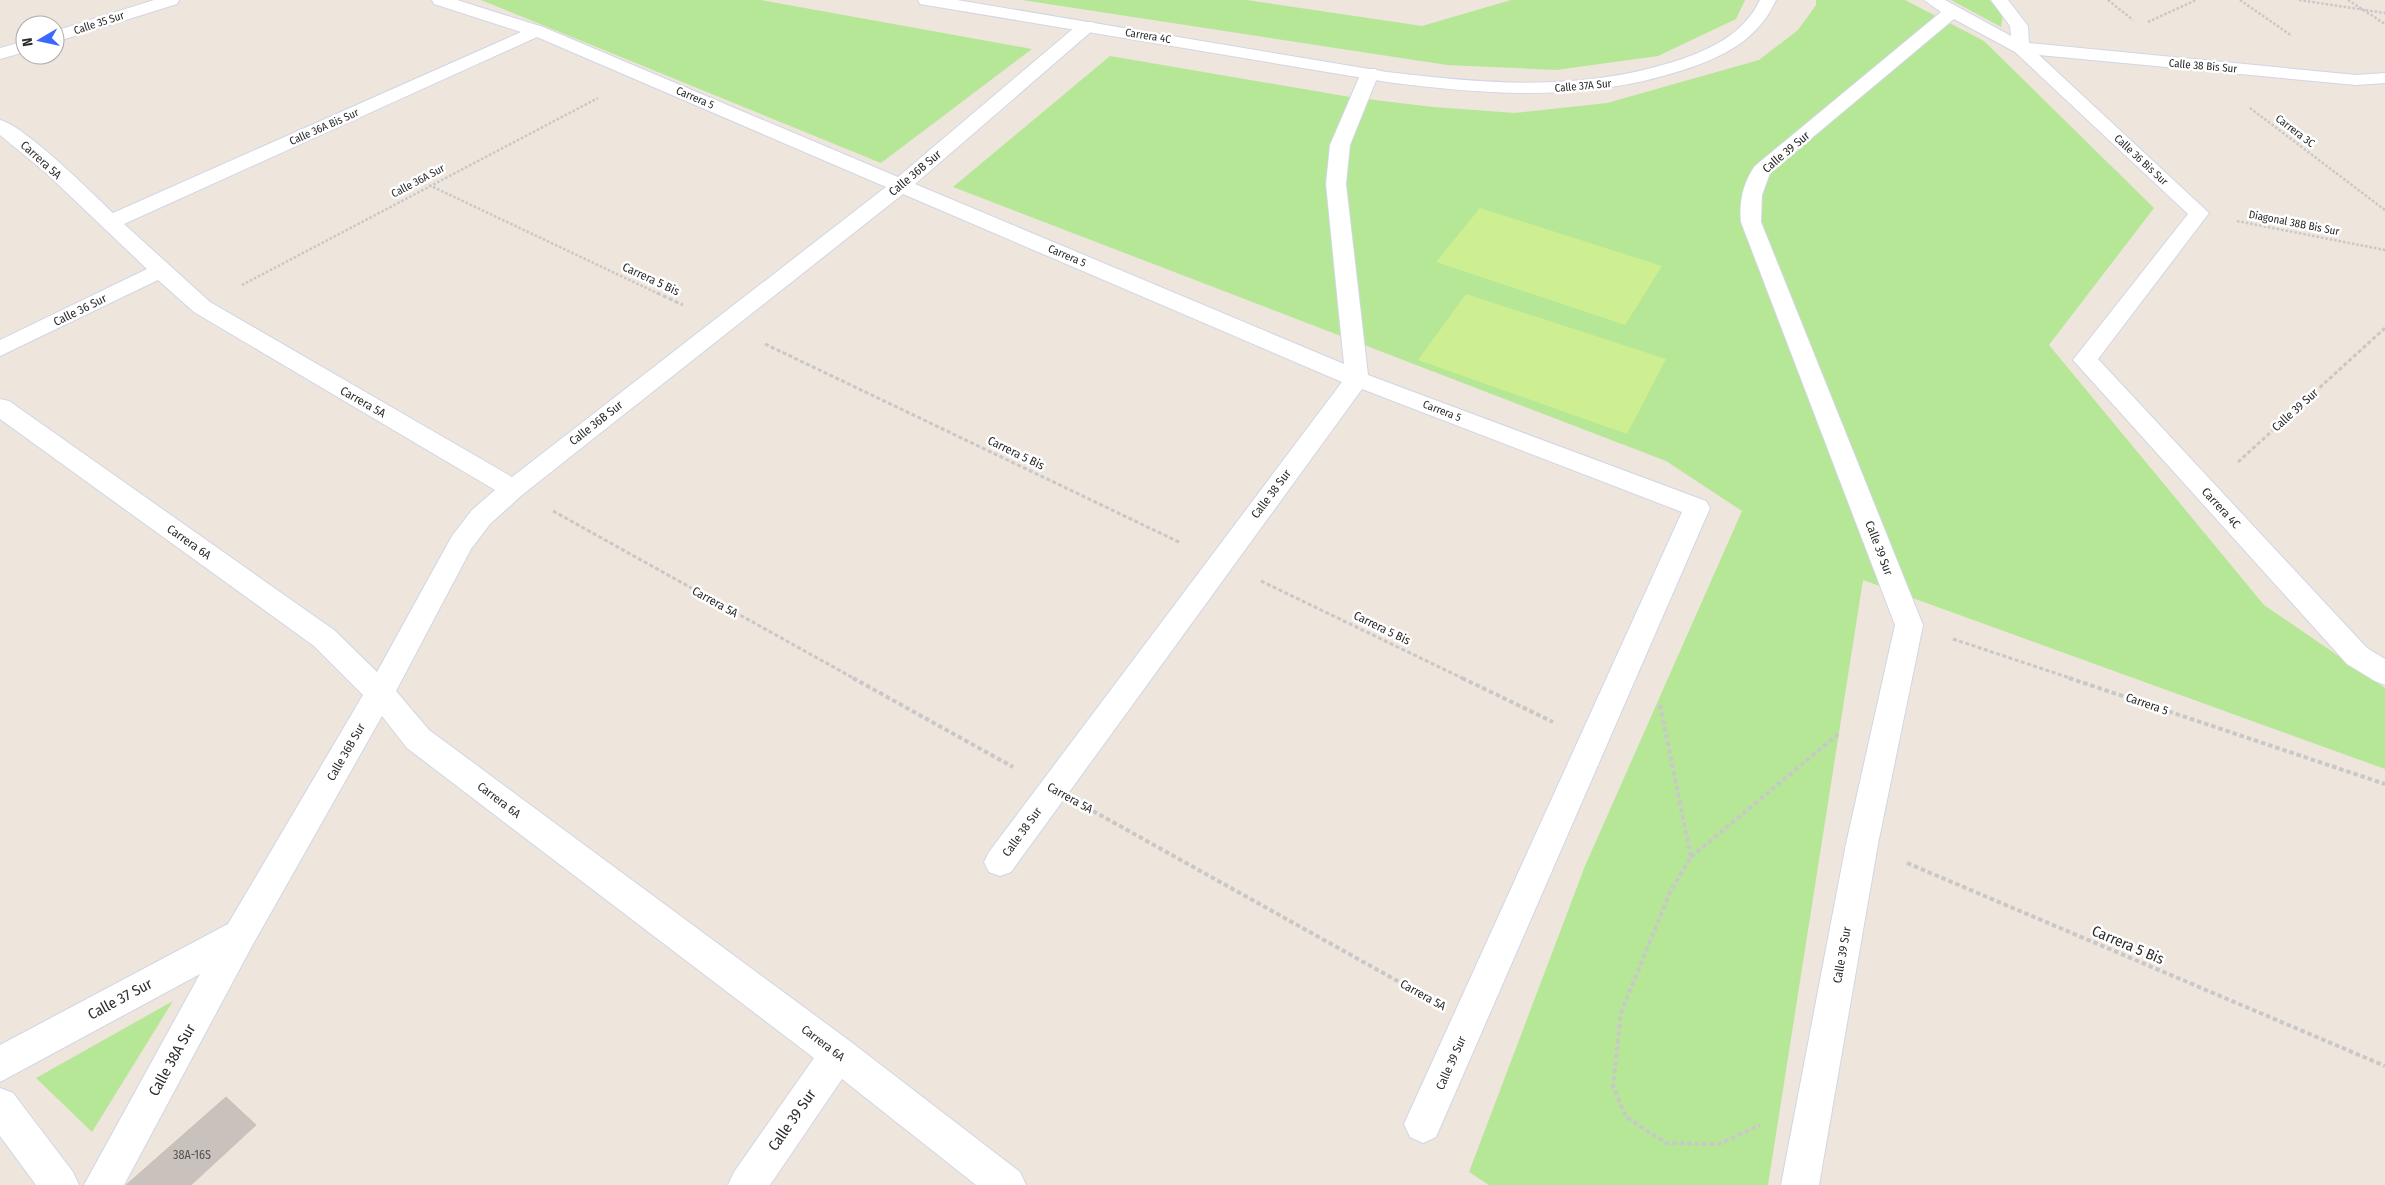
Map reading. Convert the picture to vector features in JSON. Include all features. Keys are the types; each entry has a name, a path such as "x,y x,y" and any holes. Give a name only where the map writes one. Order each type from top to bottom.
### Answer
{"street":[{"name":"Calle 35 Sur","path":"65,34 171,0"},
{"name":"Carrera 5","path":"440,0 537,32 643,75 900,186 1357,378 1697,508"},
{"name":"Carrera 4C","path":"926,0 1370,73"},
{"name":"Calle 37A Sur","path":"1370,73 1425,82 1530,89 1584,87 1631,81 1680,68 1719,51 1746,33 1762,16 1768,0"},
{"name":"Calle 36 Bis Sur","path":"1932,0 2021,48 2199,214"},
{"path":"1999,0 2019,26 2021,48"},
{"name":"Calle 39 Sur","path":"1808,1182 1862,844 1910,625 1751,222 1750,203 1752,189 1762,170 1953,11"},
{"name":"Calle 36B Sur","path":"240,935 380,693 461,543 481,517 512,489 900,186 1087,26"},
{"name":"Calle 36A Bis Sur","path":"111,222 537,32"},
{"name":"Calle 38 Bis Sur","path":"2021,48 2356,80 2385,78"},
{"path":"0,54 15,49"},
{"path":"1357,378 1336,184 1340,145 1370,73"},
{"name":"Carrera 5A","path":"0,126 23,143 111,222 159,271 202,307 512,489"},
{"path":"0,150 23,143"},
{"name":"Carrera 4C","path":"2199,214 2085,360 2357,656 2385,673"},
{"name":"Calle 36 Sur","path":"0,349 159,271"},
{"name":"Calle 38 Sur","path":"1000,862 1357,378"},
{"name":"Carrera 6A","path":"0,407 324,638 380,693 418,739 838,1054 1007,1185"},
{"name":"Calle 39 Sur","path":"1424,1124 1642,636 1697,508"},
{"path":"2357,656 2385,662"},
{"name":"Calle 37 Sur","path":"0,1064 240,935"},
{"name":"Calle 38A Sur","path":"103,1185 240,935"},
{"name":"Calle 39 Sur","path":"747,1185 838,1054"},
{"path":"0,1106 60,1185"}],"path":[{"path":"2108,0 2140,25"},
{"path":"2299,0 2385,13"},
{"path":"2348,0 2385,24"},
{"name":"Carrera 3C","path":"2194,66 2385,210"},
{"name":"Calle 36A Sur","path":"202,307 429,185 643,75"},
{"name":"Carrera 5 Bis","path":"429,185 1221,562 1594,742"},
{"name":"Diagonal 38B Bis Sur","path":"2199,214 2385,250"},
{"name":"Calle 39 Sur","path":"2206,491 2385,328"},
{"name":"Carrera 5A","path":"512,489 1470,1021"},
{"name":"Carrera 5","path":"1910,625 2385,784"},
{"path":"1642,636 1670,745 1691,857"},
{"path":"1769,1121 1718,1144 1666,1143 1626,1118 1614,1086 1621,1013 1670,892 1691,857 1898,684"},
{"name":"Carrera 5 Bis","path":"1862,844 2385,1066"}],"green space":[{"path":"481,0 761,0 1032,49 881,163"},
{"path":"1022,0 1247,0 1422,26 1511,0 1745,0 1736,19 1658,56 1556,70 1447,65"},
{"path":"1816,0 1905,0 1984,41 2154,208 2049,345 2264,605 2385,688 2385,769 1863,580 1768,1185 1489,1185 1469,1172 1585,866 1742,511 1666,461 953,187 1110,56 1350,97 1433,107 1515,113 1607,103 1759,60 1798,30 1816,5"},
{"path":"1951,0 1989,0 2003,15 2001,27"},
{"path":"1480,208 1662,266 1625,325 1436,262"},
{"path":"1466,294 1666,359 1627,434 1418,360"},
{"path":"173,1001 92,1132 36,1078"}],"building":[{"path":"226,1097 256,1125 191,1185 126,1185"}]}
